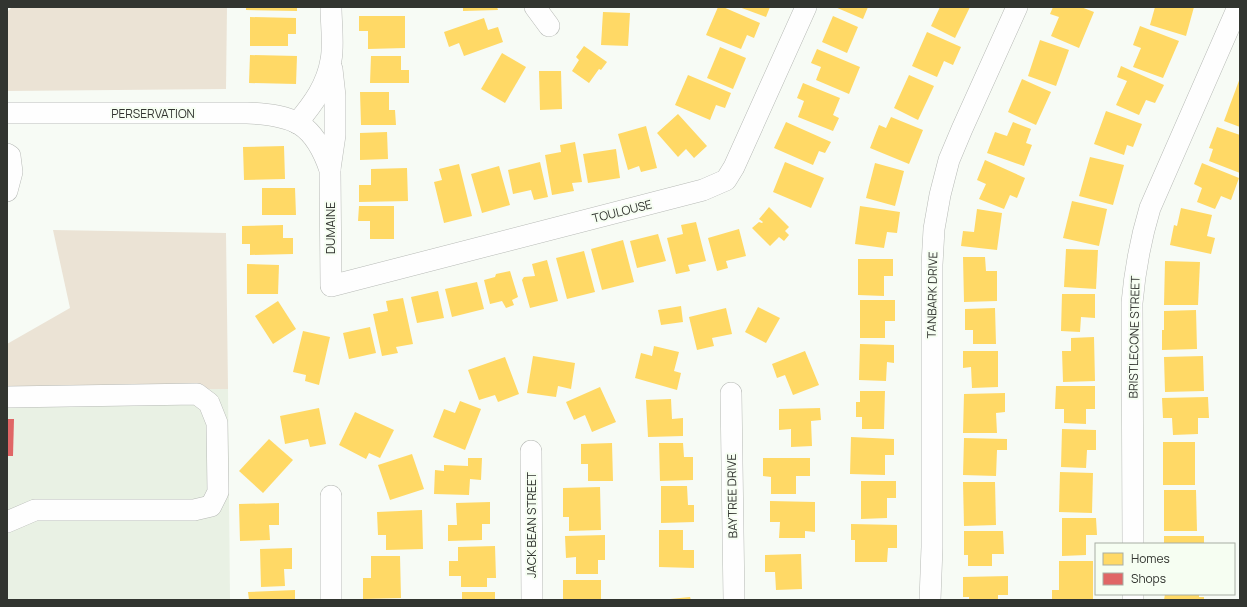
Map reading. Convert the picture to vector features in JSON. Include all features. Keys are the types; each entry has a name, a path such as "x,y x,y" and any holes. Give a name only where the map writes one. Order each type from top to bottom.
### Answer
{"street":[{"name":"DUMAINE","path":"331,7 332,60 335,96 335,135 330,170 331,286"},
{"path":"535,7 549,26"},
{"name":"TOULOUSE","path":"331,286 703,190 726,180 734,167 806,7"},
{"name":"TANBARK DRIVE","path":"930,600 932,546 932,265 934,229 940,195 949,160 1017,7"},
{"name":"BRISTLECONE STREET","path":"1133,543 1132,303 1140,239 1150,208 1238,7"},
{"name":"DUMAINE","path":"330,170 324,152 317,141 297,122 320,92 328,75 332,60"},
{"name":"PERSERVATION","path":"7,112 247,112 281,116 297,122"},
{"path":"7,154 10,156 12,172 7,191"},
{"name":"BAYTREE DRIVE","path":"731,393 734,600"},
{"path":"7,397 197,394 209,403 217,423 218,492 211,506 194,510 34,510 7,522"},
{"name":"JACK BEAN STREET","path":"531,451 532,600"},
{"path":"331,496 331,600"}],"shaded area":[{"path":"12,7 227,7 226,89 7,91 7,12"},
{"path":"53,230 226,233 228,389 7,391 7,344 70,308"},
{"path":"228,389 230,600 7,600 7,391"}],"building: Homes":[{"path":"246,7 297,7 297,11 246,10"},
{"path":"463,7 497,7 498,10 463,11"},
{"path":"718,7 723,7 760,23 754,38 747,35 741,49 706,35"},
{"path":"739,7 770,7 766,17"},
{"path":"835,7 868,7 863,19"},
{"path":"940,7 970,7 955,38 931,26"},
{"path":"1053,7 1081,7 1094,12 1079,48 1051,36 1059,17 1050,14"},
{"path":"1155,7 1194,7 1186,36 1150,25"},
{"path":"603,12 630,13 628,46 601,45"},
{"path":"359,16 405,16 405,48 368,49 368,31 359,31"},
{"path":"833,16 858,27 847,53 822,42"},
{"path":"250,17 296,18 296,34 288,34 288,46 250,46"},
{"path":"484,18 488,30 498,27 503,42 464,56 459,43 449,47 444,32"},
{"path":"1140,26 1179,41 1163,78 1133,67 1141,48 1133,45"},
{"path":"927,32 961,47 953,65 944,61 937,77 912,66"},
{"path":"1040,40 1069,50 1056,86 1028,76"},
{"path":"584,46 607,62 601,70 599,69 589,83 572,71 579,60 576,57"},
{"path":"720,47 746,58 733,89 707,78"},
{"path":"817,49 860,67 849,94 816,80 821,67 811,63"},
{"path":"502,53 526,67 505,103 481,89"},
{"path":"250,55 297,56 296,84 249,83"},
{"path":"371,56 401,56 401,70 409,70 409,83 370,83"},
{"path":"1121,66 1164,85 1155,103 1146,100 1139,115 1116,105 1127,81 1117,77"},
{"path":"539,71 561,71 562,109 540,110"},
{"path":"688,75 731,93 725,108 716,105 710,120 675,105"},
{"path":"909,75 934,86 918,120 894,108"},
{"path":"1240,78 1240,127 1224,121"},
{"path":"1022,79 1051,92 1036,125 1008,112"},
{"path":"803,83 840,98 833,115 839,118 833,131 798,117 804,101 797,98"},
{"path":"360,92 389,92 389,110 395,110 396,125 361,125"},
{"path":"1106,111 1142,124 1133,147 1127,145 1124,155 1094,144"},
{"path":"678,114 707,146 694,158 686,149 678,157 657,133"},
{"path":"891,117 923,130 909,164 870,148 879,125 886,128"},
{"path":"786,122 831,142 825,153 819,151 813,165 774,148"},
{"path":"1013,122 1031,129 1026,143 1032,145 1024,166 987,153 995,132 1007,136"},
{"path":"646,126 657,168 641,172 639,166 628,170 618,134"},
{"path":"1217,127 1240,135 1240,173 1209,161 1213,149 1209,148"},
{"path":"387,132 388,159 360,160 360,133"},
{"path":"575,142 582,182 572,183 574,191 552,195 545,155 561,152 560,145"},
{"path":"284,146 285,179 244,180 243,147"},
{"path":"616,149 620,178 588,183 583,154"},
{"path":"1090,157 1124,165 1113,205 1079,196"},
{"path":"985,160 1025,178 1017,198 1010,195 1004,209 979,199 986,184 977,180"},
{"path":"540,162 548,197 534,200 531,190 513,194 508,170"},
{"path":"785,162 824,178 811,208 773,192"},
{"path":"875,163 904,171 895,206 866,198"},
{"path":"1202,163 1239,178 1231,200 1221,196 1215,209 1197,202 1202,188 1194,184"},
{"path":"459,164 472,216 444,223 434,182 442,180 439,169"},
{"path":"499,166 510,205 482,213 471,174"},
{"path":"407,168 408,201 359,202 359,185 371,185 371,169"},
{"path":"262,188 295,188 296,215 262,215"},
{"path":"1072,201 1107,209 1099,246 1063,238"},
{"path":"359,206 394,206 394,239 370,239 370,221 358,221"},
{"path":"860,206 900,212 897,233 887,232 884,248 855,244"},
{"path":"769,207 789,227 785,231 789,235 784,241 779,237 770,246 752,228 759,222 763,222 759,219"},
{"path":"1181,208 1212,215 1207,236 1215,238 1211,254 1170,245 1174,225 1177,226"},
{"path":"977,209 1002,213 997,250 961,246 963,231 974,232"},
{"path":"696,222 706,261 688,265 690,271 676,274 667,238 683,234 681,225"},
{"path":"283,225 283,238 293,238 293,254 250,255 250,244 242,244 242,226"},
{"path":"739,229 746,256 726,261 728,268 717,271 708,238"},
{"path":"658,234 666,261 637,268 630,241"},
{"path":"623,240 634,282 602,290 591,249"},
{"path":"1066,249 1098,250 1096,289 1064,287"},
{"path":"584,251 595,292 567,299 556,258"},
{"path":"963,257 985,257 986,271 997,271 997,301 964,302"},
{"path":"858,259 893,259 893,276 884,276 884,296 858,295"},
{"path":"547,260 558,301 530,308 522,280 524,277 535,276 532,264"},
{"path":"1165,261 1200,262 1198,305 1164,305"},
{"path":"247,264 279,265 278,294 247,294"},
{"path":"510,271 518,297 512,300 514,305 506,308 502,301 490,304 484,280 495,277 496,274"},
{"path":"477,282 484,309 452,317 445,289"},
{"path":"438,291 444,318 417,323 411,297"},
{"path":"1062,294 1095,294 1095,318 1081,317 1080,332 1061,331"},
{"path":"403,298 413,344 396,347 398,353 382,356 373,314 388,311 386,301"},
{"path":"860,300 895,300 895,321 885,321 885,338 860,338"},
{"path":"278,301 296,329 273,344 255,316"},
{"path":"681,306 683,322 661,325 658,310"},
{"path":"758,307 780,318 766,343 745,332"},
{"path":"726,308 732,334 712,338 714,346 697,350 689,317"},
{"path":"995,308 996,344 973,344 973,330 965,330 965,309"},
{"path":"1196,310 1197,349 1162,350 1164,311"},
{"path":"370,327 376,353 349,359 343,333"},
{"path":"303,331 330,337 319,385 305,381 306,375 293,372"},
{"path":"1094,337 1095,381 1063,382 1062,351 1071,351 1071,338"},
{"path":"860,344 894,345 894,363 887,362 886,381 859,380"},
{"path":"654,346 679,352 674,371 681,373 677,390 635,378 641,353 652,356"},
{"path":"805,351 819,385 793,395 785,375 777,378 772,364"},
{"path":"963,351 998,351 998,387 972,388 971,367 963,368"},
{"path":"533,356 575,363 571,389 558,386 556,397 527,393"},
{"path":"1203,356 1204,391 1165,392 1164,357"},
{"path":"505,357 519,394 498,402 495,395 479,400 468,370"},
{"path":"1056,386 1095,386 1095,409 1086,409 1086,424 1064,423 1064,409 1055,409"},
{"path":"600,387 616,422 592,432 585,415 574,420 566,402"},
{"path":"860,391 885,391 884,429 862,429 862,417 856,417 856,402 860,402"},
{"path":"1005,393 1005,412 996,413 997,433 963,433 964,394"},
{"path":"1208,397 1209,418 1198,418 1198,434 1173,435 1172,418 1163,418 1162,398"},
{"path":"671,399 672,419 683,418 683,436 648,437 646,400"},
{"path":"460,401 481,409 465,450 433,437 444,409 455,413"},
{"path":"319,408 326,444 310,447 308,439 285,444 280,416"},
{"path":"820,408 821,420 811,421 812,446 791,447 791,429 779,430 779,409"},
{"path":"355,412 394,430 380,458 369,453 366,459 339,445"},
{"path":"1062,429 1096,430 1096,450 1087,450 1086,468 1061,467"},
{"path":"851,437 894,439 894,455 885,455 885,475 850,474"},
{"path":"964,438 1007,439 1007,450 997,450 996,476 963,475"},
{"path":"269,439 293,460 263,493 239,471"},
{"path":"1163,442 1195,442 1195,485 1163,485"},
{"path":"612,443 613,481 588,481 588,464 581,464 581,444"},
{"path":"659,443 683,443 684,457 693,457 693,480 660,481"},
{"path":"412,454 424,489 390,500 378,465"},
{"path":"468,458 482,458 481,480 470,479 469,495 434,494 435,470 444,471 444,465 468,466"},
{"path":"763,458 810,458 810,476 796,476 796,494 771,494 771,477 763,476"},
{"path":"1060,472 1093,473 1092,513 1059,512"},
{"path":"861,481 896,481 896,498 887,498 887,518 861,519"},
{"path":"963,482 995,482 996,525 964,526"},
{"path":"661,486 687,486 688,505 694,505 694,522 661,523"},
{"path":"600,487 601,530 569,531 569,517 563,517 563,488"},
{"path":"1164,490 1196,490 1197,531 1164,531"},
{"path":"770,501 815,502 815,532 805,531 805,538 779,538 780,522 770,522"},
{"path":"490,502 490,524 482,524 482,540 448,541 448,525 457,525 456,503"},
{"path":"279,503 279,525 269,525 270,540 240,541 239,504"},
{"path":"422,510 423,549 386,550 386,535 378,535 377,512"},
{"path":"1062,518 1096,518 1097,535 1086,535 1086,555 1062,556"},
{"path":"851,524 897,525 897,548 888,548 887,562 855,562 855,540 851,540"},
{"path":"659,530 683,530 683,550 694,550 694,568 659,567"},
{"path":"964,531 1003,531 1004,554 992,554 992,566 968,566 968,555 964,555"},
{"path":"605,535 605,560 598,560 598,574 576,574 576,557 566,558 565,536"},
{"path":"1164,536 1204,536 1204,543 1164,543"},
{"path":"495,546 496,578 487,578 487,587 461,587 461,576 449,576 449,561 458,561 458,547"},
{"path":"292,548 292,569 284,569 285,586 261,587 260,549"},
{"path":"801,554 802,589 776,590 775,572 765,572 765,555"},
{"path":"371,556 400,556 401,598 363,599 363,578 371,578"},
{"path":"1059,561 1093,561 1093,600 1052,600 1052,590 1059,590"},
{"path":"1008,576 1008,595 998,595 998,600 969,600 969,597 963,597 963,577"},
{"path":"563,580 601,580 601,600 563,600"},
{"path":"295,590 295,600 249,600 248,592"},
{"path":"462,592 495,592 495,600 462,600"},
{"path":"1165,595 1199,595 1199,597 1204,597 1204,600 1164,600"},
{"path":"690,597 691,600 670,599"}],"building: Shops":[{"path":"7,419 14,419 13,456 7,456"}]}
